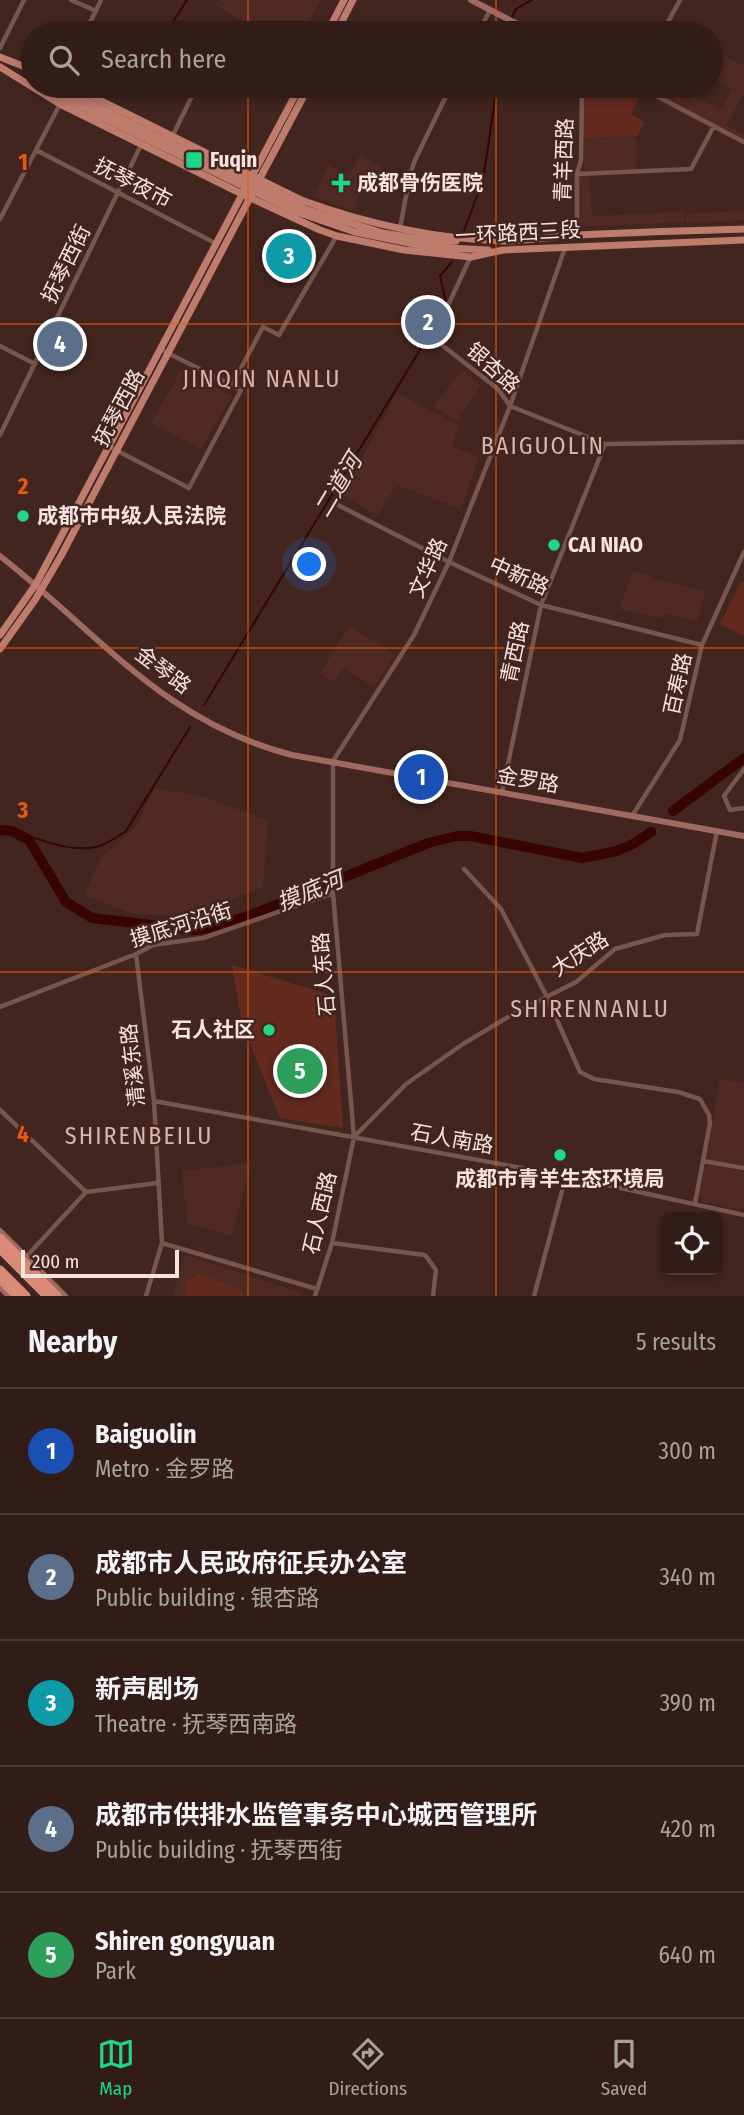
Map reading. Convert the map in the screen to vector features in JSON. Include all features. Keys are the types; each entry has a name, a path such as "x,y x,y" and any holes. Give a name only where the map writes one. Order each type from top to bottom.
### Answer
{"highway":[{"path":"0,1238 57,1296"},
{"path":"0,1249 47,1296"},
{"path":"0,1270 26,1296"},
{"path":"0,1277 17,1296"}],"main road":[{"path":"333,21 344,0"},
{"path":"342,21 353,0"},
{"path":"0,57 21,67"},
{"name":"一环路西三段","path":"0,66 21,77"},
{"path":"16,75 21,77"},
{"name":"一环路西三段","path":"67,98 142,144 246,196 337,236 404,250 471,257 503,250 744,240"},
{"path":"69,98 305,209 383,233 431,244 503,250"},
{"name":"一环路西三段","path":"96,98 301,200 341,215 399,229 506,241 577,235 744,229"},
{"path":"257,176 294,98"},
{"path":"257,176 302,98"},
{"name":"抚琴西路","path":"0,649 39,586 114,450 257,176"},
{"name":"抚琴西路","path":"0,635 39,586 215,243 246,196"},
{"path":"431,244 506,241"}],"street":[{"path":"0,48 24,0"},
{"path":"71,0 96,11"},
{"path":"91,21 101,0"},
{"path":"471,0 512,21"},
{"path":"669,21 680,0"},
{"path":"484,21 490,10"},
{"path":"0,219 36,150 58,98"},
{"path":"173,135 191,98"},
{"path":"399,229 415,160 445,98"},
{"name":"青羊西路","path":"577,235 577,174 581,160 582,98"},
{"path":"661,98 744,142"},
{"path":"577,174 691,169 714,126"},
{"name":"抚琴西街","path":"0,435 142,144"},
{"name":"抚琴夜市","path":"36,150 215,243"},
{"path":"232,385 263,327 279,335 337,236"},
{"name":"文华路","path":"333,761 414,635 449,562 510,406 565,248"},
{"name":"银杏路","path":"471,257 433,338 498,389 510,406 605,444 744,442"},
{"path":"0,346 35,364"},
{"path":"114,450 189,488 241,390 166,353"},
{"name":"青西路","path":"502,793 541,605 605,444"},
{"name":"中新路","path":"334,503 541,605 702,645"},
{"name":"百寿路","path":"632,816 680,740 702,645 744,552"},
{"name":"金琴路","path":"0,556 39,586 124,665 174,703 235,736 263,747 333,761"},
{"path":"333,761 333,893"},
{"name":"金罗路","path":"333,761 717,831"},
{"path":"744,769 724,796 730,810 744,808"},
{"path":"717,831 744,836"},
{"name":"大庆路","path":"354,1137 406,1084 463,1044 547,995 576,982 615,949 665,935 697,934 717,831"},
{"path":"464,869 501,909 547,995 579,1072 586,1077 678,1091 700,1100 709,1115 710,1123 695,1204"},
{"name":"摸底河沿街","path":"0,1007 153,945 203,938 333,893"},
{"name":"石人东路","path":"333,893 354,1137"},
{"name":"清溪东路","path":"136,954 153,1101 162,1243 146,1296"},
{"name":"石人南路","path":"153,1101 566,1176 744,1215"},
{"path":"0,1110 86,1192"},
{"name":"石人西路","path":"314,1296 332,1243 354,1137"},
{"path":"703,1161 744,1168"},
{"path":"534,1296 566,1176"},
{"path":"0,1277 25,1257 86,1192 157,1183"},
{"path":"0,1231 65,1296"},
{"path":"162,1243 317,1289"},
{"path":"332,1243 425,1255 436,1270 433,1296"},
{"path":"0,1287 9,1296"}],"shaded area":[{"path":"218,0 320,0 310,21 243,21 215,5"},
{"path":"723,55 744,66 744,93 726,125 744,135 744,146 652,98 700,98 721,109 732,89 723,84"},
{"path":"583,98 639,98 631,114 644,122 637,136 583,138"},
{"path":"583,138 637,139 636,169 584,171"},
{"name":"成都骨伤医院","path":"360,155 383,167 378,177 367,175 359,189 355,212 314,197 328,165 349,175"},
{"path":"578,175 590,175 592,216 684,212 684,222 578,227"},
{"path":"744,211 744,220 686,223 686,214"},
{"path":"182,369 232,396 201,449 151,423"},
{"path":"462,371 481,385 457,421 433,406"},
{"path":"397,393 459,425 452,446 479,457 461,509 396,485 377,516 342,494"},
{"path":"633,571 653,576 653,579 706,591 697,621 665,613 662,618 619,609"},
{"path":"741,581 744,582 744,636 720,624"},
{"path":"349,626 395,654 374,687 343,668 334,682 320,673"},
{"path":"155,788 204,797 268,820 263,887 190,916 133,914 84,895 101,858 137,825"},
{"path":"232,965 334,996 343,1128 280,1118 242,1024"},
{"path":"720,1079 744,1083 744,1165 708,1160"},
{"path":"251,1163 232,1236 187,1223 182,1171"},
{"path":"709,1165 744,1171 744,1207 739,1209 703,1202 700,1197 704,1170"},
{"path":"185,1255 302,1293 301,1296 173,1296"},
{"path":"199,1274 240,1289 244,1296 184,1296 187,1281"}],"waterway":[{"path":"174,21 187,0"},
{"name":"二道河","path":"510,21 516,9 532,0"},
{"name":"二道河","path":"464,231 483,180 495,98"},
{"name":"二道河","path":"446,303 440,276 452,262"},
{"name":"二道河","path":"204,705 440,317"},
{"name":"二道河","path":"12,831 75,848 96,847 111,840 126,831 190,727"},
{"path":"673,811 744,758"},
{"name":"摸底河","path":"0,830 12,831 29,840 66,902 92,918 193,930 207,929 251,915 428,843 457,836 470,836 582,858 617,851 651,832"}],"place":[{"name":"Fuqin","path":"194,160"},
{"name":"成都骨伤医院","path":"341,183"},
{"name":"新声剧场","path":"289,256"},
{"name":"成都市人民政府征兵办公室","path":"428,322"},
{"name":"成都市供排水监管事务中心城西管理所","path":"60,344"},
{"name":"成都市中级人民法院","path":"23,516"},
{"name":"CAI NIAO","path":"554,545"},
{"name":"Baiguolin","path":"421,777"},
{"name":"石人社区","path":"269,1030"},
{"name":"Shiren gongyuan","path":"300,1071"},
{"name":"成都市青羊生态环境局","path":"560,1155"}],"district":[{"name":"JINQIN NANLU","path":"262,379"},
{"name":"BAIGUOLIN","path":"543,446"},
{"name":"SHIRENNANLU","path":"590,1009"},
{"name":"SHIRENBEILU","path":"139,1136"}]}
